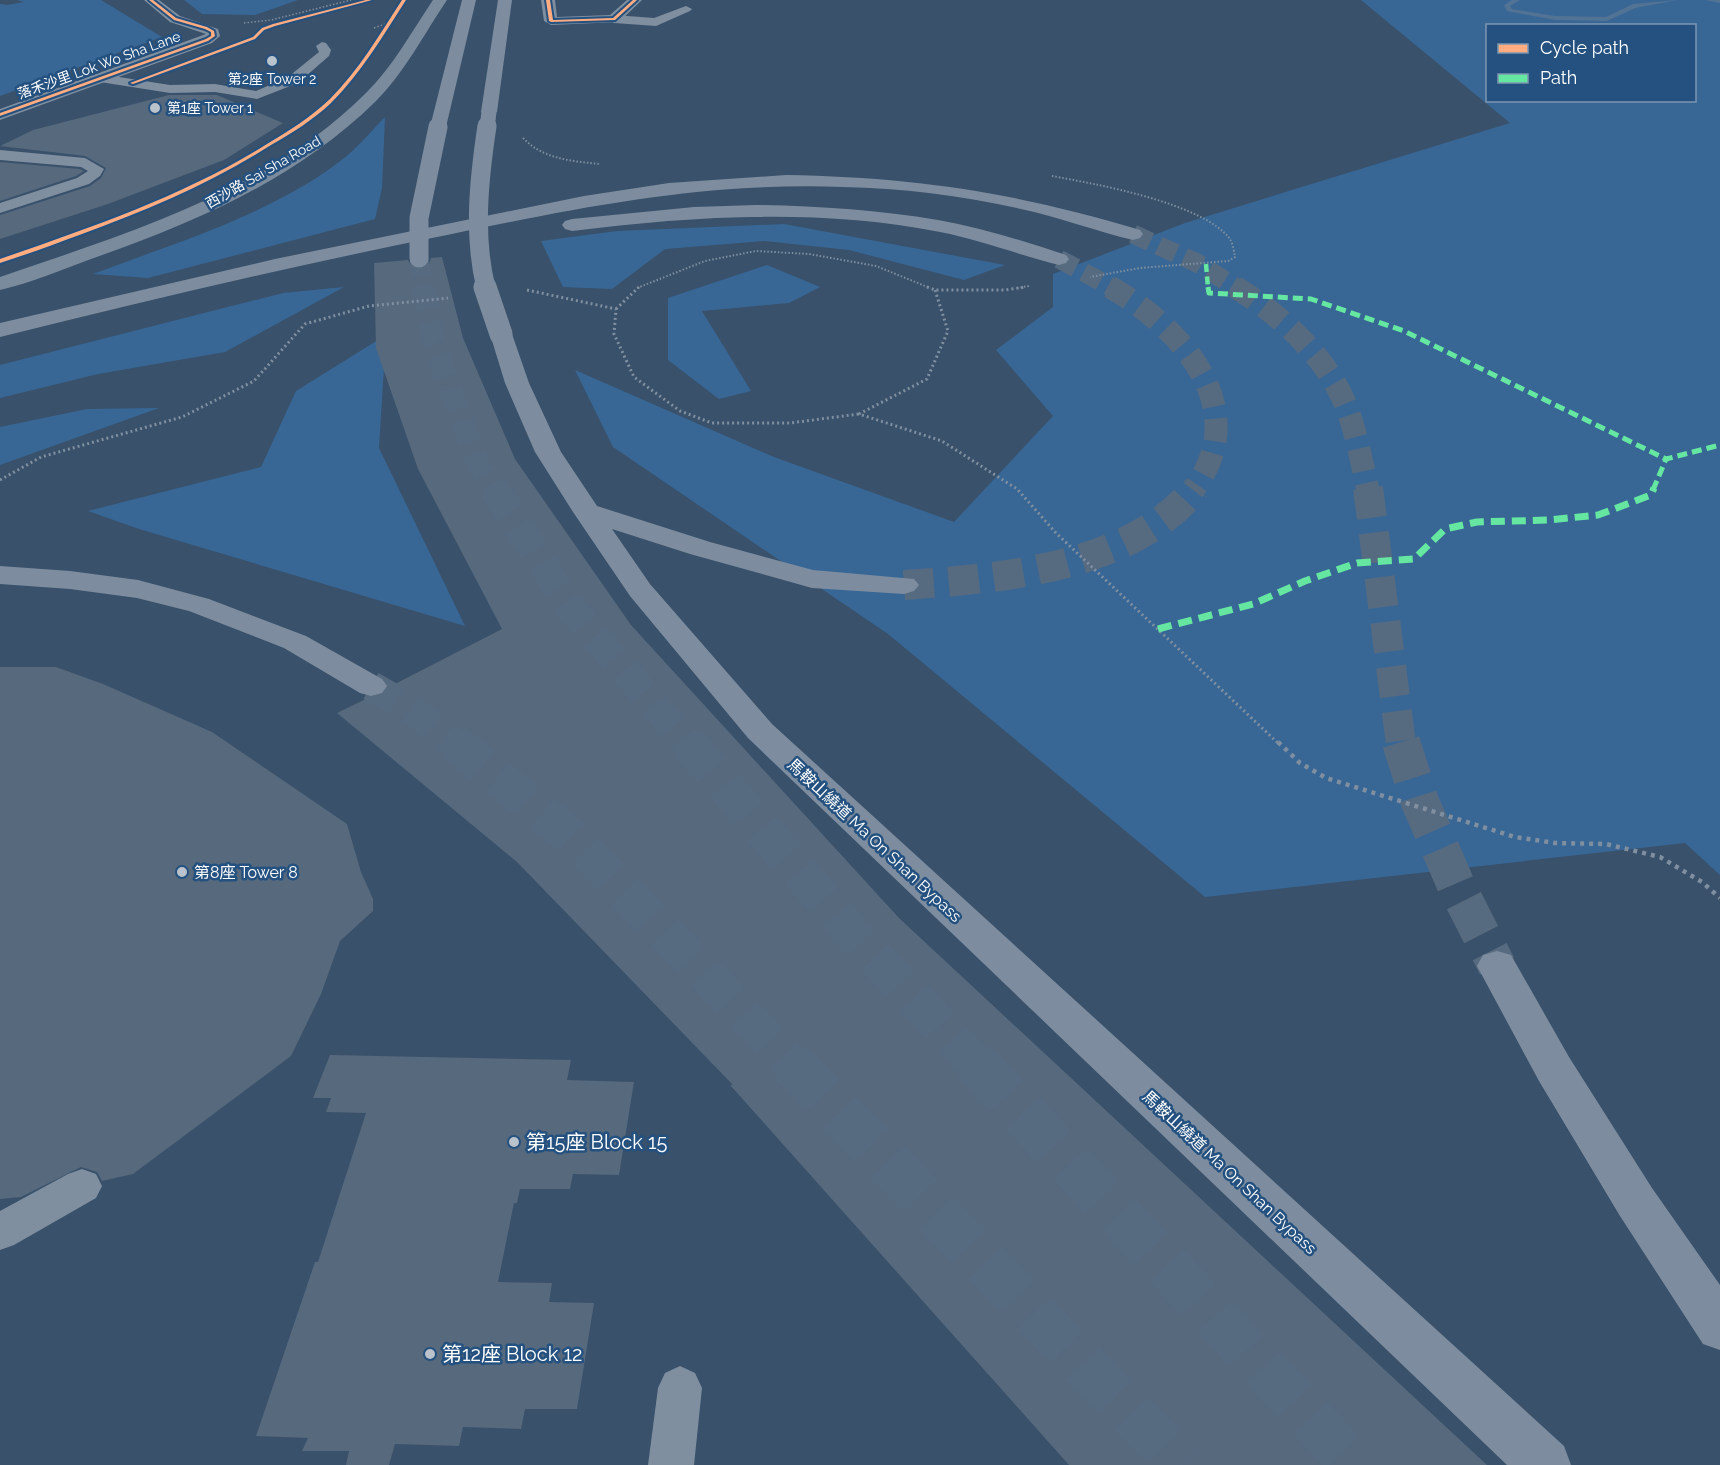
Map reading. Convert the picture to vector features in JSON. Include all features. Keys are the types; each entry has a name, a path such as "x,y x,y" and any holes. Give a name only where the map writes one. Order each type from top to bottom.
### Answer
{"main road":[{"name":"西沙路 Sai Sha Road","path":"0,284 124,241 188,214 237,190 303,152 336,129 378,90 392,73 440,0"},
{"path":"420,258 419,218 438,127 469,0"},
{"name":"馬鞍山繞道 Ma On Shan Bypass","path":"505,0 479,174 479,252 517,383 548,452 640,590 760,731 1545,1465"},
{"path":"0,330 364,245 605,198 694,186 817,180 917,186 1029,204 1133,234"},
{"path":"0,346 162,307 480,239 636,218 745,211 845,214 956,229 1018,245 1059,259"},
{"path":"587,512 700,548 812,579 904,585"},
{"path":"0,575 70,579 138,589 199,605 295,642 371,686"},
{"path":"1497,966 1585,1120 1636,1202 1720,1327"}],"street":[{"name":"落禾沙里 Lok Wo Sha Lane","path":"0,115 213,36 211,30 175,19 151,0"},
{"path":"548,0 551,21 614,19 635,0"}],"lane":[{"path":"614,19 652,25 686,9"},
{"path":"100,78 164,88 215,88 257,95 301,75 325,53 326,50 322,46"},
{"path":"246,112 257,95"},
{"path":"0,155 85,163 96,168 95,172 83,181 0,208"},
{"path":"0,1232 82,1186"},
{"path":"671,1465 680,1388"}],"path":[{"path":"277,18 351,0"},
{"path":"262,29 303,15 363,2"},
{"path":"381,37 395,14"},
{"path":"756,251 809,254 876,266 935,290 948,331 927,379 860,414 790,423 712,423 680,411 634,377 614,334 616,309 638,287 705,261 756,251"},
{"path":"516,291 528,290 616,309"},
{"path":"0,480 41,457 182,417 254,381 305,324 369,306 448,298"},
{"path":"860,414 942,441 1017,489 1056,533 1300,763 1326,778 1515,837 1555,843 1606,844 1660,857 1702,882 1720,898"}],"shaded area":[{"path":"17,0 101,0 162,37 0,96 0,4 24,2"},
{"path":"184,0 298,0 255,15 202,14"},
{"path":"1361,0 1720,0 1720,875 1685,843 1205,897 888,634 613,447 575,370 774,457 954,522 1053,416 996,350 1053,307 1053,274 1185,223 1510,123"},
{"path":"385,117 382,188 375,219 148,278 93,274 189,239 282,198 345,157"},
{"path":"784,224 1005,265 964,280 849,250 765,241 665,249 612,289 563,287 541,241 617,231"},
{"path":"767,265 820,287 789,303 702,311 751,391 719,399 668,360 668,298"},
{"path":"344,287 225,352 98,374 0,398 0,365 283,293"},
{"path":"386,335 379,448 465,626 139,529 88,511 261,467 296,391"},
{"path":"159,408 0,465 0,427 87,409"}],"building":[{"path":"169,95 217,95 283,123 224,160 108,204 0,239 0,215 90,186 101,178 106,168 85,156 0,146 33,130"},
{"path":"0,162 84,171 76,176 0,201"},
{"path":"442,257 463,338 515,459 631,625 899,918 1487,1465 1069,1465 730,1085 733,1085 517,862 337,713 368,698 383,695 389,687 502,629 418,469 376,348 374,263 408,260 413,268 420,270 429,264 431,258"},
{"path":"0,667 56,667 103,684 212,732 347,824 361,872 373,899 373,911 340,941 321,994 291,1056 133,1174 102,1181 97,1172 81,1167 21,1197 0,1199"},
{"path":"330,1055 571,1060 567,1080 634,1082 619,1175 573,1174 570,1189 520,1189 517,1203 514,1203 498,1282 552,1283 549,1302 594,1303 577,1409 525,1409 521,1429 463,1427 459,1446 395,1444 389,1465 346,1465 349,1451 302,1451 308,1438 256,1436 315,1262 318,1262 366,1113 326,1112 331,1098 313,1098"}],"waterway":[{"path":"1517,0 1507,5 1509,10 1555,18 1607,19 1633,6 1675,0"},
{"path":"1708,0 1720,1"}],"tunnel":[{"path":"1133,234 1197,263 1237,288"},
{"path":"419,258 424,288"},
{"path":"1059,259 1113,288"},
{"path":"424,287 433,340 477,463 494,490"},
{"path":"1110,287 1162,324 1184,347 1201,373 1213,401 1216,430 1210,460 1193,490"},
{"path":"1235,287 1268,309 1298,336 1335,383 1348,412 1368,490"},
{"path":"493,488 572,610 688,744"},
{"path":"904,585 980,579 1020,573 1100,552 1137,536 1169,515 1195,488"},
{"path":"1368,488 1401,744"},
{"path":"371,686 414,711 455,744"},
{"path":"453,742 571,836 791,1063"},
{"path":"687,742 854,935 975,1063"},
{"path":"1401,742 1420,802 1456,885 1497,966"},
{"path":"790,1062 1181,1465"},
{"path":"974,1062 1355,1465"}],"marked path":[{"path":"1206,264 1209,293 1311,299 1404,331 1666,459 1720,445"},
{"path":"1158,629 1253,604 1305,581 1357,563 1414,559 1445,529 1477,522 1549,520 1598,515 1651,495 1666,459"}],"cycle path":[{"path":"0,115 213,36 213,32 206,28 175,19 151,0"},
{"path":"132,83 254,38 263,29 274,25 370,0"},
{"path":"0,261 109,222 179,193 214,177 280,138 319,111 342,89 370,52 404,0"},
{"path":"548,0 551,21 614,19 635,0"}],"place":[{"name":"第2座 Tower 2","path":"272,61"},
{"name":"第1座 Tower 1","path":"155,108"},
{"name":"第8座 Tower 8","path":"182,872"},
{"name":"第15座 Block 15","path":"514,1142"},
{"name":"第12座 Block 12","path":"430,1354"}]}
